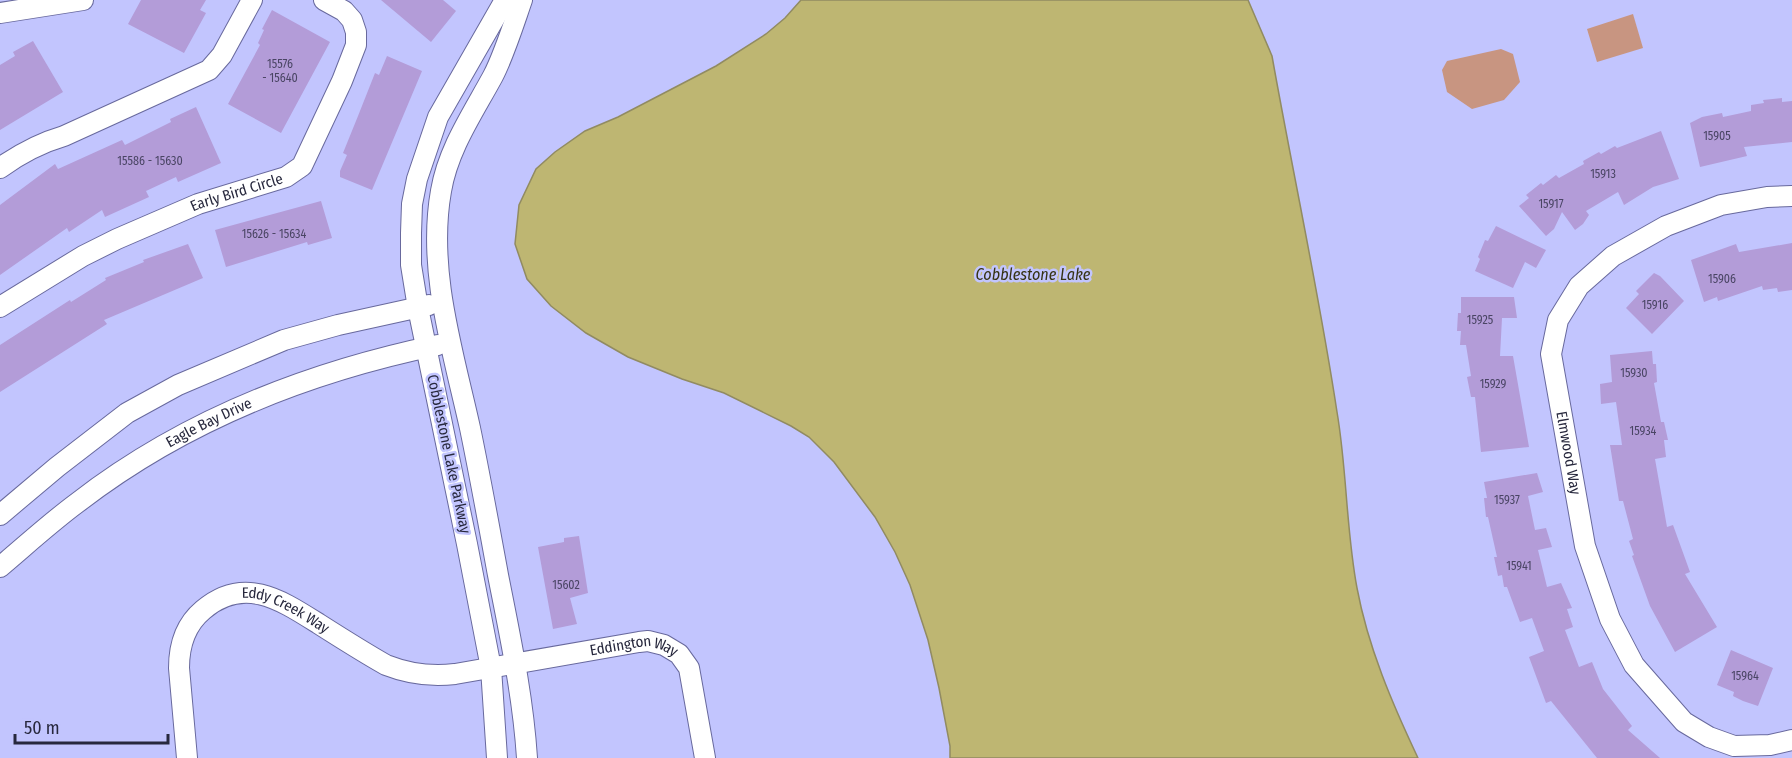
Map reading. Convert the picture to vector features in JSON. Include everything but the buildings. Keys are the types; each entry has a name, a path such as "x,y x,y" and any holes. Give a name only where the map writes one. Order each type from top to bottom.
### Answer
{"street":[{"path":"0,13 83,0"},
{"path":"0,168 43,142 64,136 209,70 222,55 252,0"},
{"name":"Early Bird Circle","path":"0,307 83,256 117,239 198,204 286,177 302,166 342,81 356,45 356,32 352,20 344,11 324,0"},
{"name":"Cobblestone Lake Parkway","path":"497,758 491,668 418,308 411,265 411,233 412,204 425,152 438,117 514,2"},
{"name":"Cobblestone Lake Parkway","path":"514,2 494,74 448,162 437,214 437,262 443,302 474,446 516,664 527,758"},
{"path":"425,152 448,162"},
{"name":"Elmwood Way","path":"1792,196 1721,205 1666,226 1613,256 1579,286 1558,320 1551,354 1585,546 1610,619 1634,665 1684,722 1709,738 1734,746 1770,745 1792,740"},
{"path":"0,515 127,413 178,385 284,340 338,325 443,302"},
{"name":"Eagle Bay Drive","path":"0,567 77,502 144,456 203,423 306,380 451,342"},
{"name":"Eddy Creek Way","path":"187,758 180,668 182,644 191,623 199,614 213,603 229,595 253,593 276,598 373,658 413,674 441,676 516,664"},
{"name":"Eddington Way","path":"516,664 639,642 664,645 679,654 689,668 705,758"}],"shaded area":[{"path":"1633,14 1643,48 1597,62 1587,29"},
{"path":"1501,49 1513,54 1520,82 1504,100 1472,109 1447,92 1442,70 1447,61"}],"water":[{"name":"Cobblestone Lake","path":"801,0 1248,0 1272,56 1314,278 1340,434 1357,588 1382,674 1418,758 950,758 950,746 928,640 910,585 875,517 834,462 809,437 791,426 724,393 628,357 586,333 551,306 527,279 515,244 519,205 536,169 585,131 618,117 716,66 766,34"}]}
